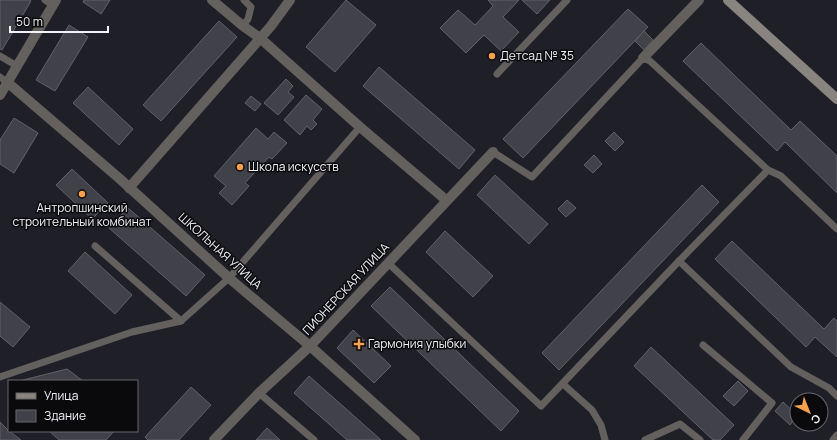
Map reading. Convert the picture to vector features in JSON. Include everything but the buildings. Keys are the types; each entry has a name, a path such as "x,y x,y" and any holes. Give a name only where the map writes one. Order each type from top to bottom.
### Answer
{"street":[{"path":"212,0 260,38 360,127 446,200"},
{"path":"129,188 271,26 290,0"},
{"path":"643,58 699,0"},
{"path":"728,0 837,100"},
{"path":"0,95 3,80 17,66 52,2"},
{"name":"ШКОЛЬНАЯ УЛИЦА","path":"3,80 129,188 229,278 310,346 415,440"},
{"name":"ПИОНЕРСКАЯ УЛИЦА","path":"214,440 259,393 310,346 446,200 493,152"}],"lane":[{"path":"243,26 248,18 251,7 244,0"},
{"path":"497,74 568,0"},
{"path":"0,56 17,66"},
{"path":"493,152 532,177 643,58 650,61 768,170 782,176 837,229"},
{"path":"0,377 132,332 181,321 229,278 360,127"},
{"path":"388,263 541,406 768,170"},
{"path":"95,246 181,321"},
{"path":"679,262 791,367 829,388 837,396"},
{"path":"703,345 772,404 743,440"},
{"path":"563,384 592,410 601,425 605,440"},
{"path":"259,393 314,440"},
{"path":"645,440 680,424 700,440"},
{"path":"833,440 837,435"}],"place":[{"name":"Детсад № 35","path":"492,56"},
{"name":"Школа искусств","path":"240,167"},
{"name":"Антропшинский строительный комбинат","path":"82,194"},
{"name":"Гармония улыбки","path":"359,344"}]}
